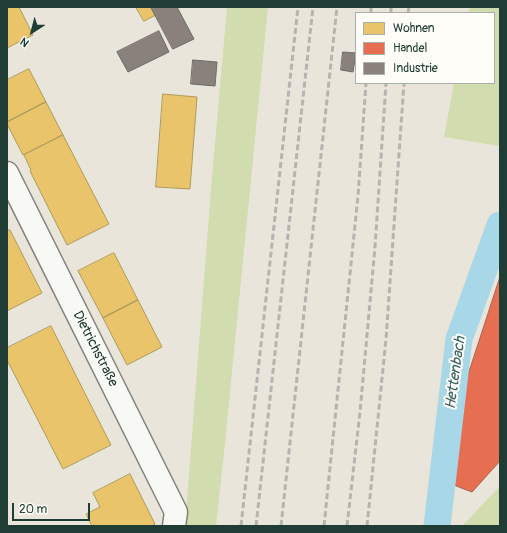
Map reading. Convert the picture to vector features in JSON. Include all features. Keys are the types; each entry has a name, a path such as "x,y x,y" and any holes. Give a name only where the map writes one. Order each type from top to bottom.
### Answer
{"street":[{"name":"Dietrichstraße","path":"7,173 14,206 176,512 174,526"}],"green space":[{"path":"227,7 268,7 216,526 185,526 211,189"},
{"path":"470,7 500,7 500,146 444,137 454,84 495,84 495,12 468,12"},
{"path":"500,486 500,526 462,526"}],"building: Wohnen":[{"path":"7,7 19,7 33,35 7,48"},
{"path":"136,7 151,7 156,15 144,21"},
{"path":"29,69 46,102 7,122 7,80"},
{"path":"163,94 197,97 190,189 156,187"},
{"path":"46,102 63,135 23,155 7,122"},
{"path":"63,135 109,224 67,245 30,171 31,170 24,155"},
{"path":"10,230 42,293 7,311 7,231"},
{"path":"114,253 138,300 103,318 78,271"},
{"path":"138,300 162,347 127,365 103,318"},
{"path":"51,326 111,445 63,469 7,360 7,348"},
{"path":"130,474 155,524 151,526 92,526 86,514 100,507 93,493"}],"building: Handel":[{"path":"500,277 500,461 472,492 451,484 467,378"}],"building: Industrie":[{"path":"151,7 177,7 194,39 173,49"},
{"path":"159,31 169,52 128,72 117,52"},
{"path":"343,52 355,53 353,72 341,70"},
{"path":"193,60 217,62 215,86 191,84"}],"waterway":[{"name":"Hettenbach","path":"437,526 459,339 500,225"}],"railway":[{"path":"241,526 298,7"},
{"path":"256,526 313,7"},
{"path":"281,526 337,7"},
{"path":"371,7 371,12"},
{"path":"391,7 391,12"},
{"path":"408,12 409,7"},
{"path":"324,526 358,196 366,84"},
{"path":"347,526 360,412 375,247 386,84"},
{"path":"367,526 386,339 404,84"}]}
